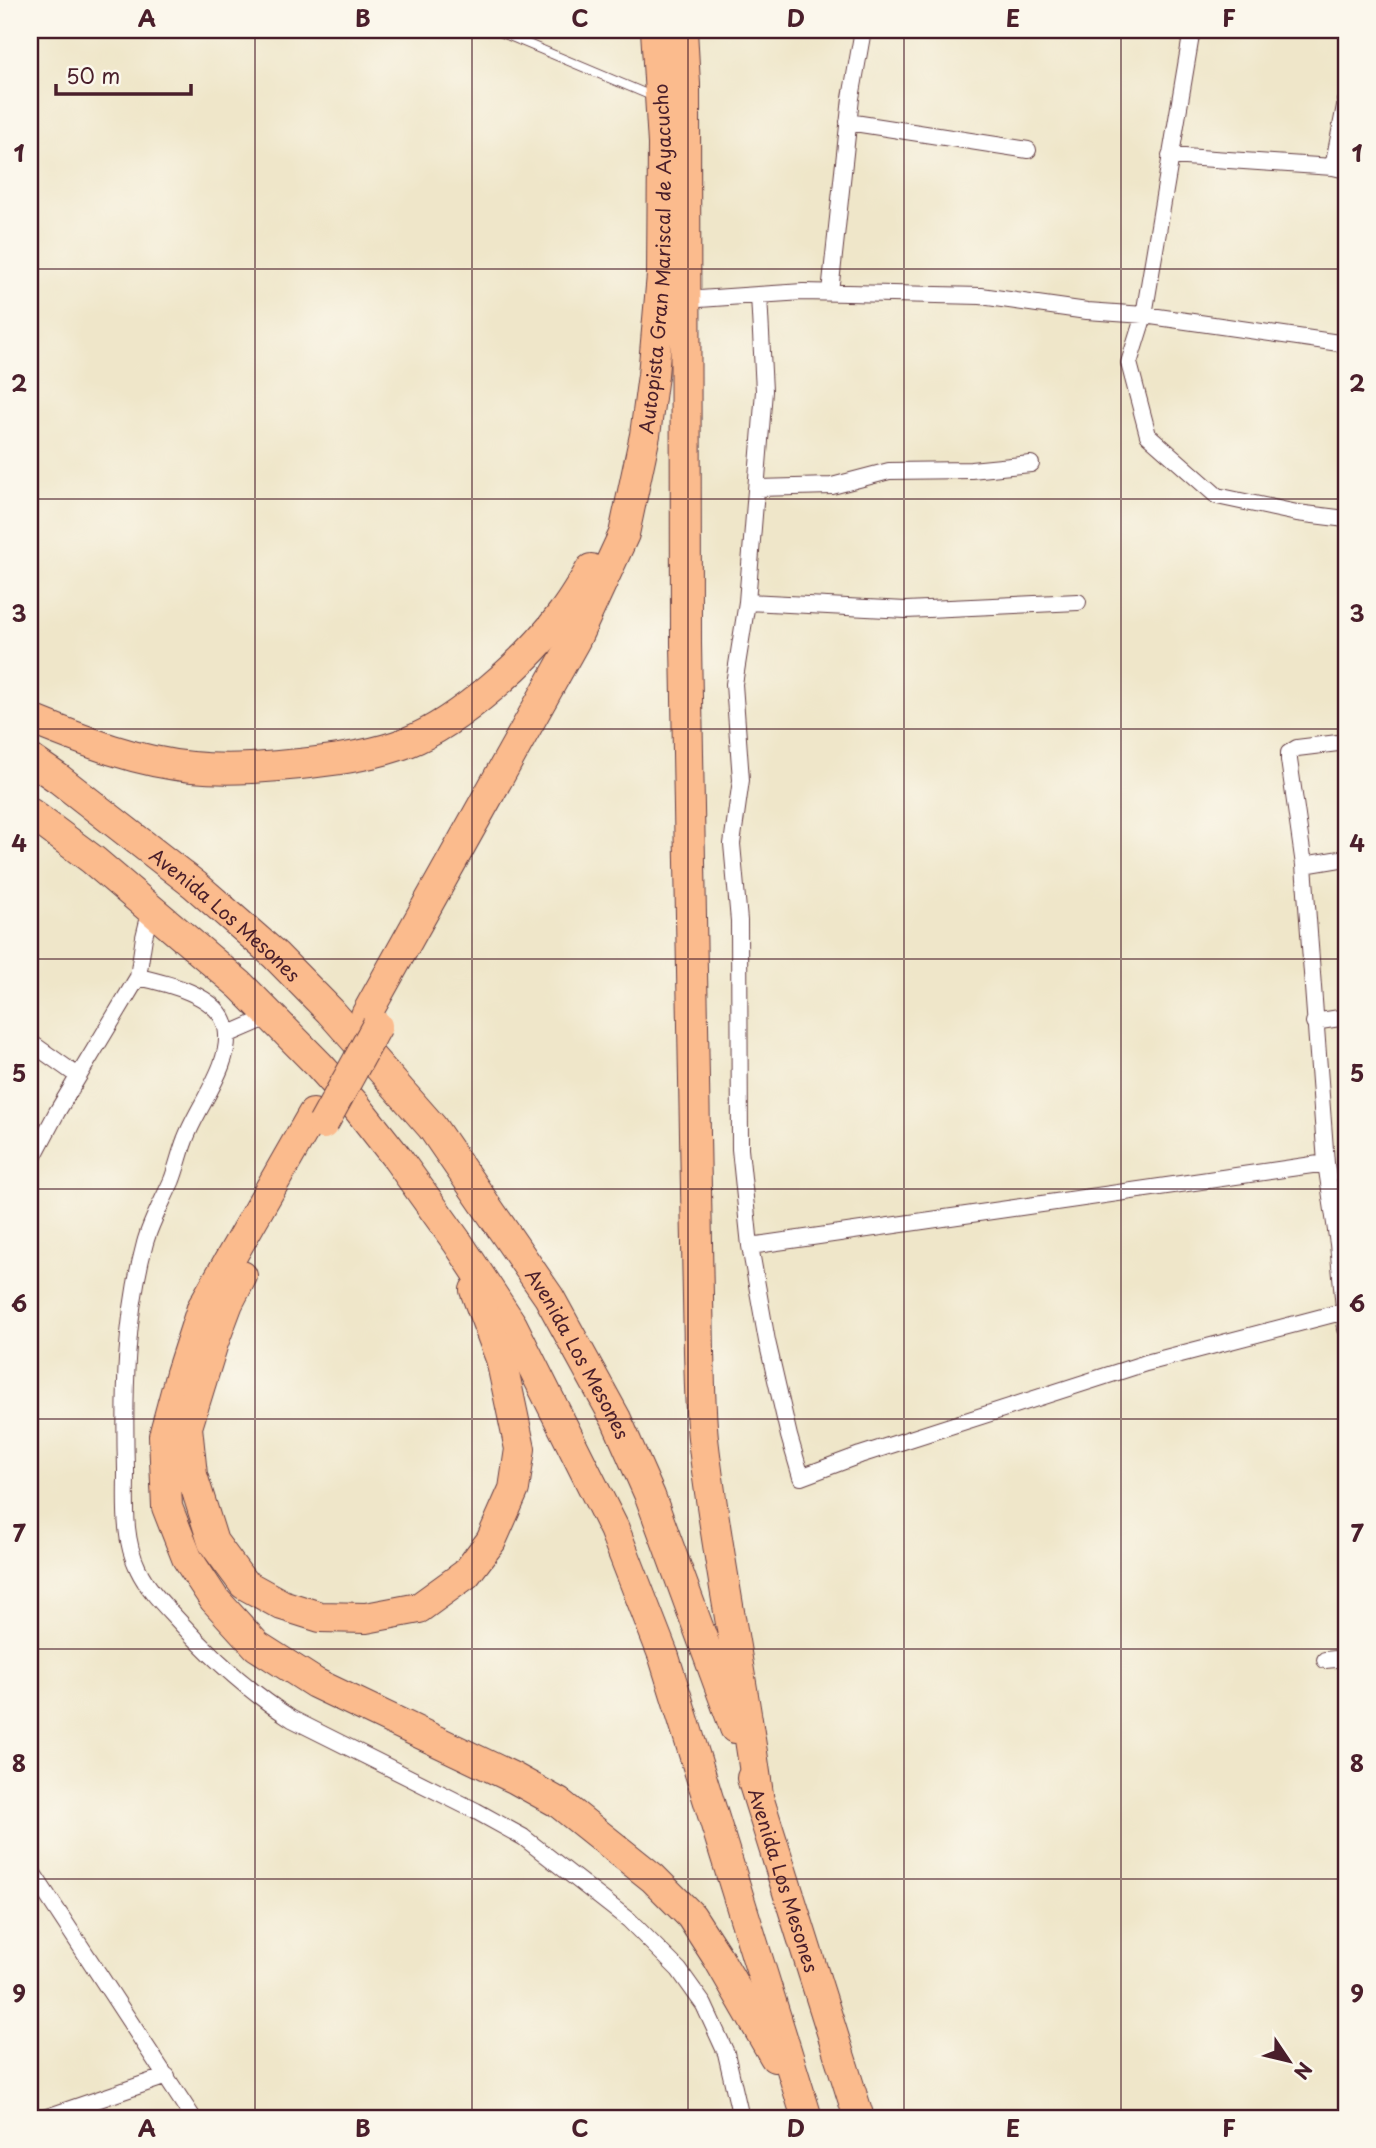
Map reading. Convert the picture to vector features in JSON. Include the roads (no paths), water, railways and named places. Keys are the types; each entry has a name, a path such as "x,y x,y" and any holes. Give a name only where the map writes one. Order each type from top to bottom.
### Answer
{"highway":[{"name":"Autopista Gran Mariscal de Ayacucho","path":"635,485 653,374 662,275 663,144 656,30"},
{"name":"Autopista Gran Mariscal de Ayacucho","path":"682,30 685,84 685,300"},
{"path":"372,1020 592,644 633,561 650,506 667,419 685,300"},
{"path":"685,300 686,631 698,1352 705,1457 727,1604 748,1716 758,1795"},
{"path":"30,719 95,746 192,767 256,768 320,762 379,751 409,742 459,713 494,684 527,654 562,615 598,559 635,485"},
{"path":"458,1244 501,1359 520,1449 514,1489 491,1541 466,1574 419,1608 366,1618 320,1617 282,1605 244,1584 213,1542 192,1475 187,1427 198,1386 228,1303 318,1119 575,640 624,534 635,485"},
{"name":"Avenida Los Mesones","path":"30,759 195,884 275,955 330,1011 432,1127 549,1297 616,1419 650,1496 758,1795 859,2118"},
{"path":"30,813 93,860 240,985 356,1106 458,1244 512,1325 614,1528 664,1657 805,2112"},
{"path":"318,1119 202,1308 181,1373 164,1436 167,1507 187,1558 214,1599 257,1646 315,1684 514,1778 559,1803 653,1878 691,1916 718,1958 805,2112"}],"street":[{"path":"830,292 848,122 863,30"},
{"path":"1192,30 1144,315 1129,363 1149,435 1217,496 1297,513 1346,519"},
{"path":"1170,156 1339,168 1346,101"},
{"path":"848,122 1028,150"},
{"path":"685,300 830,292 981,296 1087,311 1144,315 1346,344"},
{"path":"759,295 764,391 758,488 747,602 734,684 741,780 732,844 738,921 740,1149 750,1246 766,1341 801,1477 860,1455 1146,1363 1345,1311"},
{"path":"758,488 832,486 889,471 971,470 1031,464"},
{"path":"747,602 906,610 1078,602"},
{"path":"1346,742 1297,748 1289,754 1304,865 1325,1163 1342,1243 1346,1329"},
{"path":"1304,865 1346,858"},
{"path":"30,1163 78,1076 138,977 151,909"},
{"path":"138,977 177,988 218,1009 227,1035 220,1069 195,1115 172,1180 145,1242 133,1306 125,1380 126,1522 131,1553 137,1568 150,1590 204,1648 225,1669 270,1705 292,1719 511,1831 556,1861 629,1920 679,1970 704,2005 726,2053 741,2118"},
{"path":"227,1035 271,1016"},
{"path":"1314,1022 1346,1017"},
{"path":"30,1042 78,1076"},
{"path":"750,1246 1325,1163"},
{"path":"1325,1661 1346,1658"},
{"path":"30,1869 194,2118"},
{"path":"44,2118 167,2076"}],"lane":[{"path":"495,30 660,99"}]}
